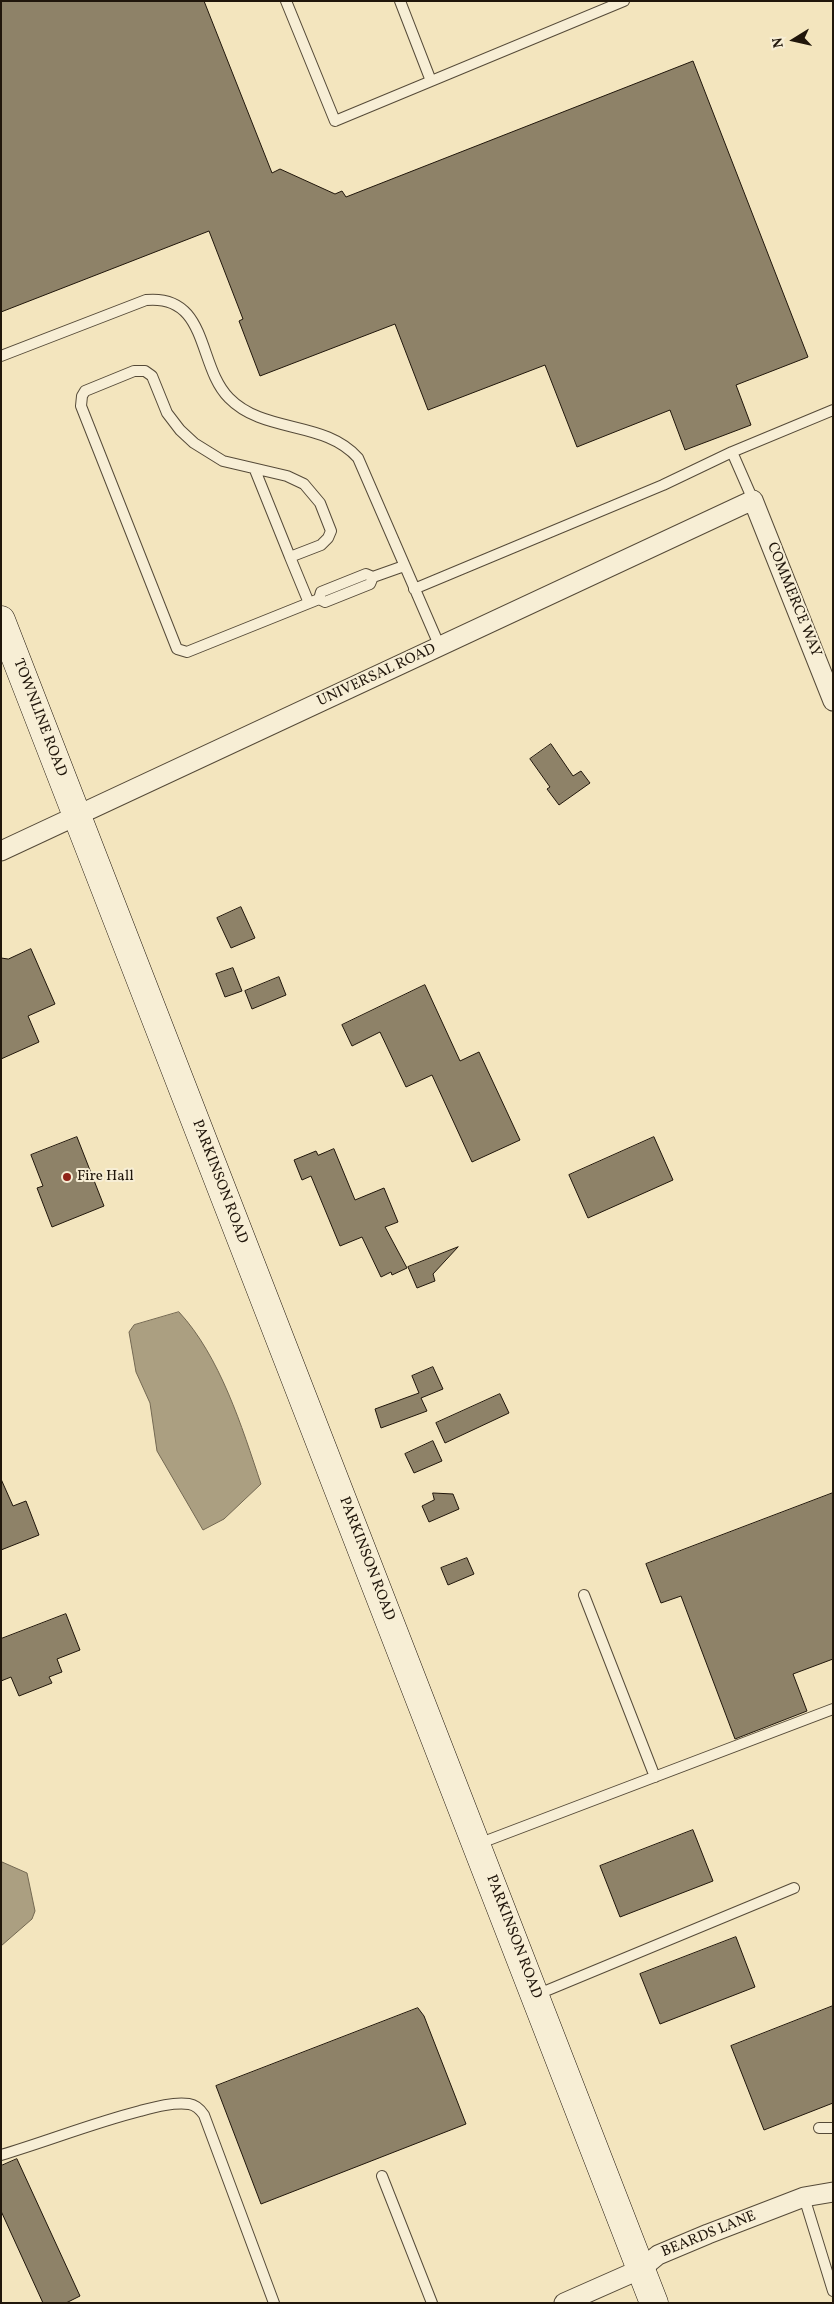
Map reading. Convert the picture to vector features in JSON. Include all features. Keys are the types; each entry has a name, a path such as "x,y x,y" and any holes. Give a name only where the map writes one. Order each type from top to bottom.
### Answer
{"main road":[{"name":"TOWNLINE ROAD","path":"1,620 77,816"},
{"name":"PARKINSON ROAD","path":"77,816 536,1994 654,2303"}],"street":[{"name":"UNIVERSAL ROAD","path":"1,851 753,500"},
{"name":"COMMERCE WAY","path":"753,500 833,701"},
{"name":"BEARDS LANE","path":"564,2303 641,2269 658,2254 804,2197 833,2192"}],"lane":[{"path":"286,1 335,121 624,1"},
{"path":"400,1 431,81"},
{"path":"1,356 146,300 162,298 175,302 189,316 204,344 216,380 228,398 244,410 262,419 337,440 348,447 358,458 440,647"},
{"path":"290,557 322,545 331,531 320,503 304,484 287,476 223,461 194,443 180,430 167,413 152,376 145,371 134,371 85,391 82,396 81,406 177,649 187,652 319,599 321,592 366,574 373,577 404,566"},
{"path":"414,589 663,485 732,452 833,410"},
{"path":"732,452 753,500"},
{"path":"256,470 309,603"},
{"path":"584,1595 655,1776"},
{"path":"477,1844 833,1709"},
{"path":"536,1994 794,1888"},
{"path":"1,2155 84,2127 155,2107 191,2104 199,2108 204,2114 274,2303"},
{"path":"819,2128 833,2128"},
{"path":"382,2176 432,2303"},
{"path":"804,2197 833,2291"}],"shaded area":[{"path":"179,1312 194,1330 218,1371 238,1416 261,1484 224,1519 203,1530 157,1451 150,1403 136,1372 129,1332 134,1325"},
{"path":"2,1862 27,1873 35,1911 32,1919 1,1946"}],"building":[{"path":"1,1 204,1 272,173 280,169 335,194 342,191 346,197 693,61 808,357 736,385 751,425 685,450 670,410 577,447 545,365 428,410 395,324 260,376 239,321 243,319 209,231 1,312"},
{"path":"551,744 573,776 581,771 590,783 559,805 547,789 550,787 530,759"},
{"path":"241,907 255,938 231,948 217,918"},
{"path":"31,949 55,1004 28,1016 39,1042 1,1059 1,958 8,959"},
{"path":"233,968 242,991 225,997 216,974"},
{"path":"279,977 286,995 252,1009 245,991"},
{"path":"425,985 460,1061 479,1052 520,1140 472,1162 432,1075 406,1087 380,1032 352,1046 342,1025"},
{"name":"Fire Hall","path":"77,1137 104,1206 52,1227 37,1188 43,1186 31,1155"},
{"path":"654,1137 673,1180 588,1218 569,1175"},
{"path":"334,1149 355,1200 384,1188 398,1222 385,1227 407,1268 392,1275 391,1272 381,1277 362,1237 340,1246 311,1176 302,1180 294,1160 316,1151 318,1155"},
{"path":"458,1247 433,1274 435,1281 417,1288 408,1267"},
{"path":"433,1367 443,1389 421,1398 427,1411 381,1428 375,1409 419,1393 412,1376"},
{"path":"500,1394 509,1413 445,1443 436,1423"},
{"path":"433,1441 442,1461 414,1473 405,1454"},
{"path":"1,1479 13,1506 26,1501 39,1535 1,1550"},
{"path":"433,1493 453,1494 459,1509 429,1522 422,1506 434,1500"},
{"path":"833,1493 833,1659 793,1674 807,1711 735,1739 681,1596 661,1603 646,1564"},
{"path":"467,1558 474,1574 448,1585 441,1568"},
{"path":"66,1614 80,1650 57,1659 62,1672 49,1677 52,1683 19,1696 11,1677 1,1681 1,1639"},
{"path":"693,1830 713,1881 620,1917 600,1866"},
{"path":"736,1937 755,1987 660,2024 640,1974"},
{"path":"833,2006 833,2103 764,2130 731,2046"},
{"path":"418,2008 424,2016 466,2124 261,2204 216,2086"},
{"path":"17,2159 80,2296 66,2303 43,2303 1,2211 1,2166"}],"place":[{"name":"Fire Hall","path":"67,1177"}]}
